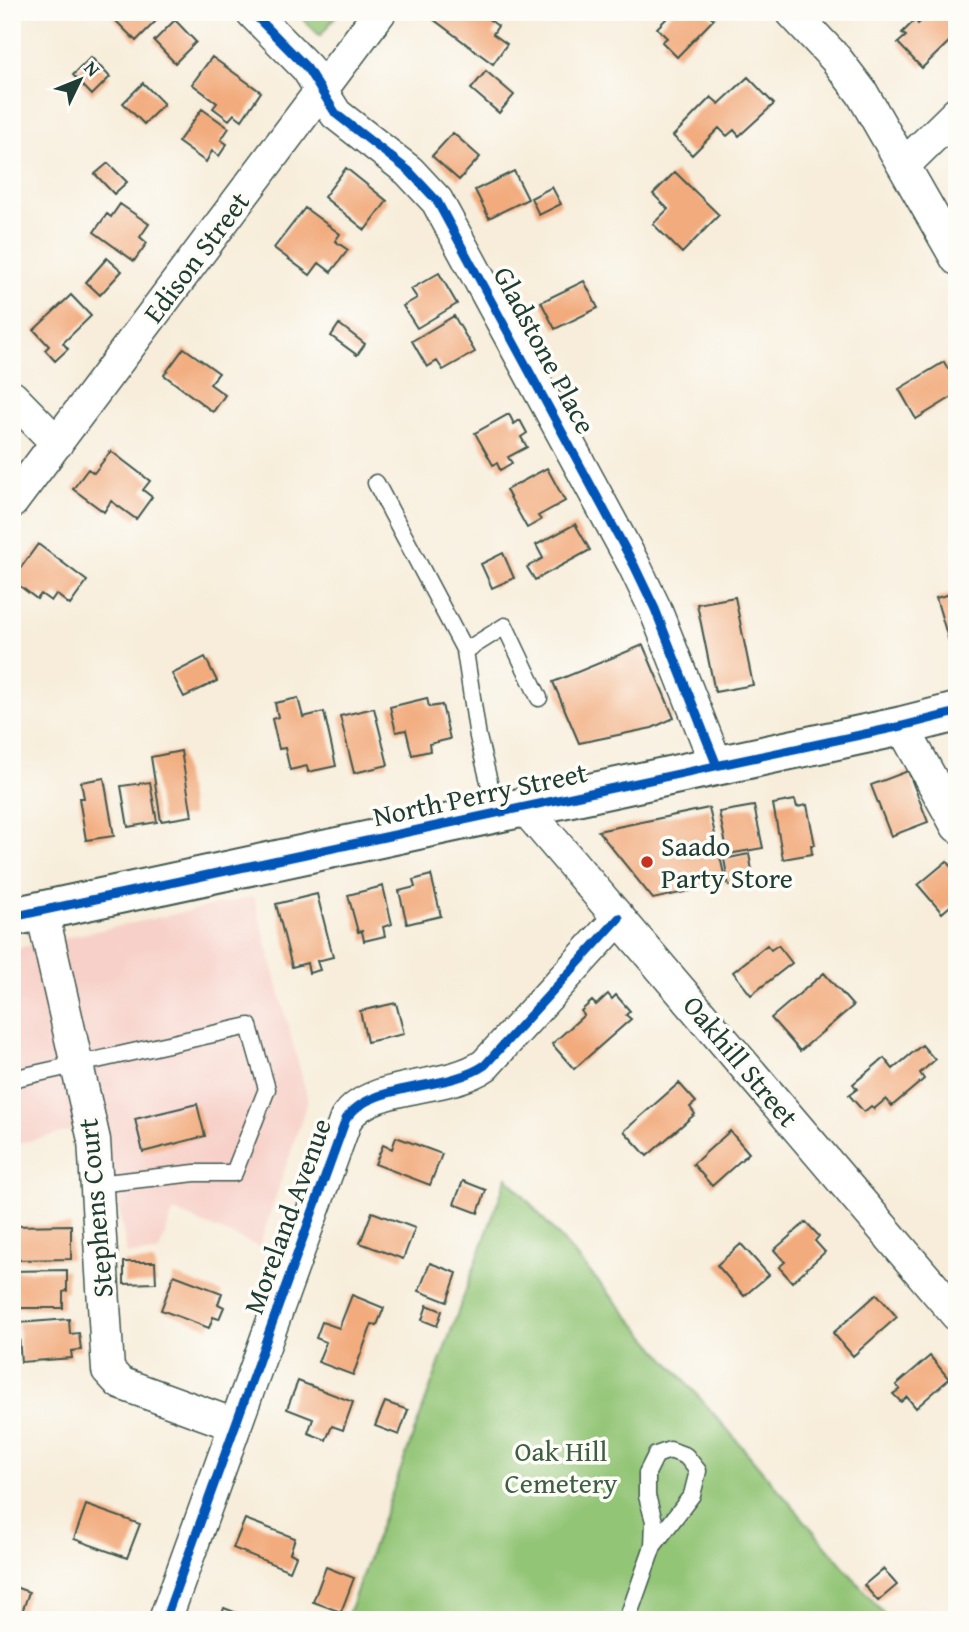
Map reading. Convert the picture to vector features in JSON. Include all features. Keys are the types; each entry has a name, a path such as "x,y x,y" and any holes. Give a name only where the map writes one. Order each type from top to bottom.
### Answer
{"main road":[{"name":"North Perry Street","path":"27,914 957,712"}],"street":[{"name":"Gladstone Place","path":"252,12 307,68 336,114 409,171 429,191 444,212 629,554 717,766"},
{"name":"Edison Street","path":"12,502 380,12"},
{"path":"792,12 854,82 957,259"},
{"path":"904,165 957,113"},
{"path":"12,397 57,443"},
{"path":"902,726 957,826"},
{"name":"Oakhill Street","path":"511,811 619,918 957,1315"},
{"name":"Stephens Court","path":"27,914 77,1063 93,1134 107,1364 111,1375 120,1384 235,1425"},
{"name":"Moreland Avenue","path":"165,1620 343,1126 350,1113 370,1099 457,1079 485,1065 619,918"}],"lane":[{"path":"376,483 465,651 478,737 511,811"},
{"path":"465,651 505,626 539,698"},
{"path":"12,1079 249,1026 267,1089 234,1173 195,1173 97,1184"},
{"path":"627,1620 653,1546 654,1521 647,1496 647,1473 656,1455 670,1450 686,1456 698,1471 692,1495 653,1546"}],"shaded area":[{"path":"254,897 308,1100 259,1247 174,1211 158,1253 127,1254 103,1123 12,1145 12,949"}],"green space":[{"path":"296,12 339,12 320,36"},
{"name":"Oak Hill Cemetery","path":"507,1177 726,1428 889,1620 346,1620"}],"building":[{"path":"119,12 165,12 136,41 113,18"},
{"path":"432,12 479,12 498,26 493,34 507,44 493,64 429,16"},
{"path":"673,12 706,12 714,19 677,57 662,42 667,38 657,28"},
{"path":"931,12 957,12 957,34 922,68 898,43 906,36 902,33 915,20 918,24"},
{"path":"175,20 196,42 175,63 154,41"},
{"path":"91,57 110,77 92,95 73,75"},
{"path":"212,57 261,92 242,120 234,114 229,120 213,108 217,103 192,84"},
{"path":"486,71 514,95 499,113 471,89"},
{"path":"748,77 774,104 739,136 734,130 727,136 719,128 692,155 673,136 711,97 719,104"},
{"path":"143,83 164,104 144,124 123,103"},
{"path":"202,109 229,128 221,140 227,144 219,156 212,151 206,162 178,142"},
{"path":"453,133 480,157 459,180 432,156"},
{"path":"108,163 127,182 114,194 95,174"},
{"path":"346,168 387,201 365,230 324,197"},
{"path":"514,171 528,199 489,218 475,190"},
{"path":"675,172 719,215 682,253 653,224 668,209 653,194"},
{"path":"552,187 561,204 539,215 531,198"},
{"path":"120,204 149,224 140,237 147,243 134,261 94,232 107,214 111,217"},
{"path":"305,208 340,234 335,241 348,250 331,272 319,263 310,275 274,248"},
{"path":"107,258 122,271 100,295 86,282"},
{"path":"439,273 457,304 417,328 403,306 417,298 411,289"},
{"path":"584,281 598,308 555,329 541,302"},
{"path":"71,295 91,316 63,343 68,349 55,361 45,350 49,346 34,330"},
{"path":"454,316 475,352 443,370 437,361 427,367 412,341"},
{"path":"339,324 365,344 357,355 331,336"},
{"path":"184,348 219,373 210,384 225,395 213,412 164,375"},
{"path":"944,362 948,369 957,364 957,394 916,419 899,389"},
{"path":"509,414 514,424 520,420 527,433 521,437 527,447 508,457 512,463 500,470 497,463 493,465 475,433"},
{"path":"111,451 150,481 143,490 152,497 136,519 111,501 104,512 73,489 88,469 94,473"},
{"path":"547,468 565,501 538,516 541,520 527,528 506,490"},
{"path":"575,524 590,550 535,580 527,567 543,558 536,545"},
{"path":"38,544 87,581 70,605 56,594 51,601 41,594 37,599 12,580"},
{"path":"503,553 514,578 492,588 481,564"},
{"path":"957,592 957,657 954,658 936,598"},
{"path":"735,597 753,685 715,692 697,604"},
{"path":"643,645 674,718 652,728 579,743 553,682"},
{"path":"205,657 217,681 184,697 172,674"},
{"path":"298,698 303,717 324,712 336,766 308,772 307,766 290,770 285,748 279,749 272,719 278,717 275,703"},
{"path":"427,698 429,707 442,705 450,739 429,744 430,751 412,755 406,730 396,732 390,707"},
{"path":"374,708 388,765 354,773 340,716"},
{"path":"181,751 192,816 161,821 151,757"},
{"path":"908,771 928,822 891,836 871,785"},
{"path":"104,778 114,836 86,840 79,798 84,798 81,782"},
{"path":"150,782 157,822 128,827 121,786"},
{"path":"795,800 797,807 807,805 815,845 811,845 812,854 783,859 773,804"},
{"path":"754,806 763,848 728,854 719,812"},
{"path":"709,808 726,883 653,899 598,831"},
{"path":"749,854 754,881 729,886 724,859"},
{"path":"947,861 957,873 957,900 942,913 918,885"},
{"path":"431,875 441,916 407,924 399,891 415,887 413,880"},
{"path":"383,886 392,924 383,927 385,936 364,941 362,931 358,932 348,895"},
{"path":"317,894 333,957 317,961 320,970 309,973 307,963 292,967 276,904"},
{"path":"767,945 771,950 778,945 792,963 751,995 733,972"},
{"path":"824,973 853,1006 800,1051 771,1018"},
{"path":"608,994 612,999 616,995 630,1011 626,1015 631,1019 574,1069 552,1044 584,1015 581,1011 592,1001 596,1005"},
{"path":"396,1003 404,1034 367,1042 360,1011"},
{"path":"922,1045 935,1060 920,1073 924,1079 892,1106 886,1099 874,1109 871,1106 864,1112 849,1095 857,1089 853,1084 884,1058 893,1069"},
{"path":"679,1083 696,1102 690,1107 695,1114 647,1156 624,1131"},
{"path":"197,1104 205,1136 143,1152 135,1119"},
{"path":"730,1131 749,1153 712,1186 693,1164"},
{"path":"396,1137 442,1154 430,1185 375,1164 383,1145 392,1149"},
{"path":"463,1181 486,1190 478,1213 454,1204"},
{"path":"372,1212 415,1228 403,1259 360,1243"},
{"path":"806,1222 819,1236 815,1241 825,1252 792,1282 779,1267 785,1262 774,1250"},
{"path":"71,1225 71,1259 14,1260 13,1226"},
{"path":"741,1244 769,1275 744,1296 717,1265"},
{"path":"124,1262 155,1262 156,1283 124,1284"},
{"path":"430,1263 457,1273 447,1302 419,1291"},
{"path":"67,1270 67,1291 63,1292 63,1308 13,1308 12,1271"},
{"path":"174,1275 222,1293 218,1304 224,1307 219,1319 213,1317 209,1328 161,1310"},
{"path":"877,1294 897,1317 853,1356 833,1333"},
{"path":"352,1295 384,1308 377,1325 372,1324 353,1375 318,1362 326,1342 316,1338 322,1322 339,1328"},
{"path":"427,1305 442,1311 437,1326 422,1320"},
{"path":"69,1319 70,1334 79,1333 81,1350 71,1351 72,1358 21,1362 18,1323"},
{"path":"930,1356 949,1379 916,1408 907,1397 901,1402 893,1394 900,1389 896,1385"},
{"path":"298,1381 353,1402 343,1430 332,1426 326,1440 308,1433 313,1419 287,1409"},
{"path":"385,1402 408,1410 399,1435 375,1426"},
{"path":"86,1505 140,1524 127,1558 74,1539"},
{"path":"245,1519 295,1538 290,1553 296,1556 290,1571 233,1548"},
{"path":"326,1567 354,1578 341,1612 313,1602"},
{"path":"883,1569 897,1585 878,1601 864,1585"},
{"path":"12,1586 29,1592 20,1618 12,1615"},
{"path":"224,1608 255,1620 220,1620"}],"cycle path":[{"path":"252,12 307,68 336,114 409,171 437,201 634,565 655,609 717,766"},
{"path":"12,917 957,712"},
{"path":"165,1620 346,1119 358,1107 373,1098 469,1074 485,1065 619,918"}],"place":[{"name":"Saado Party Store","path":"647,862"}]}
